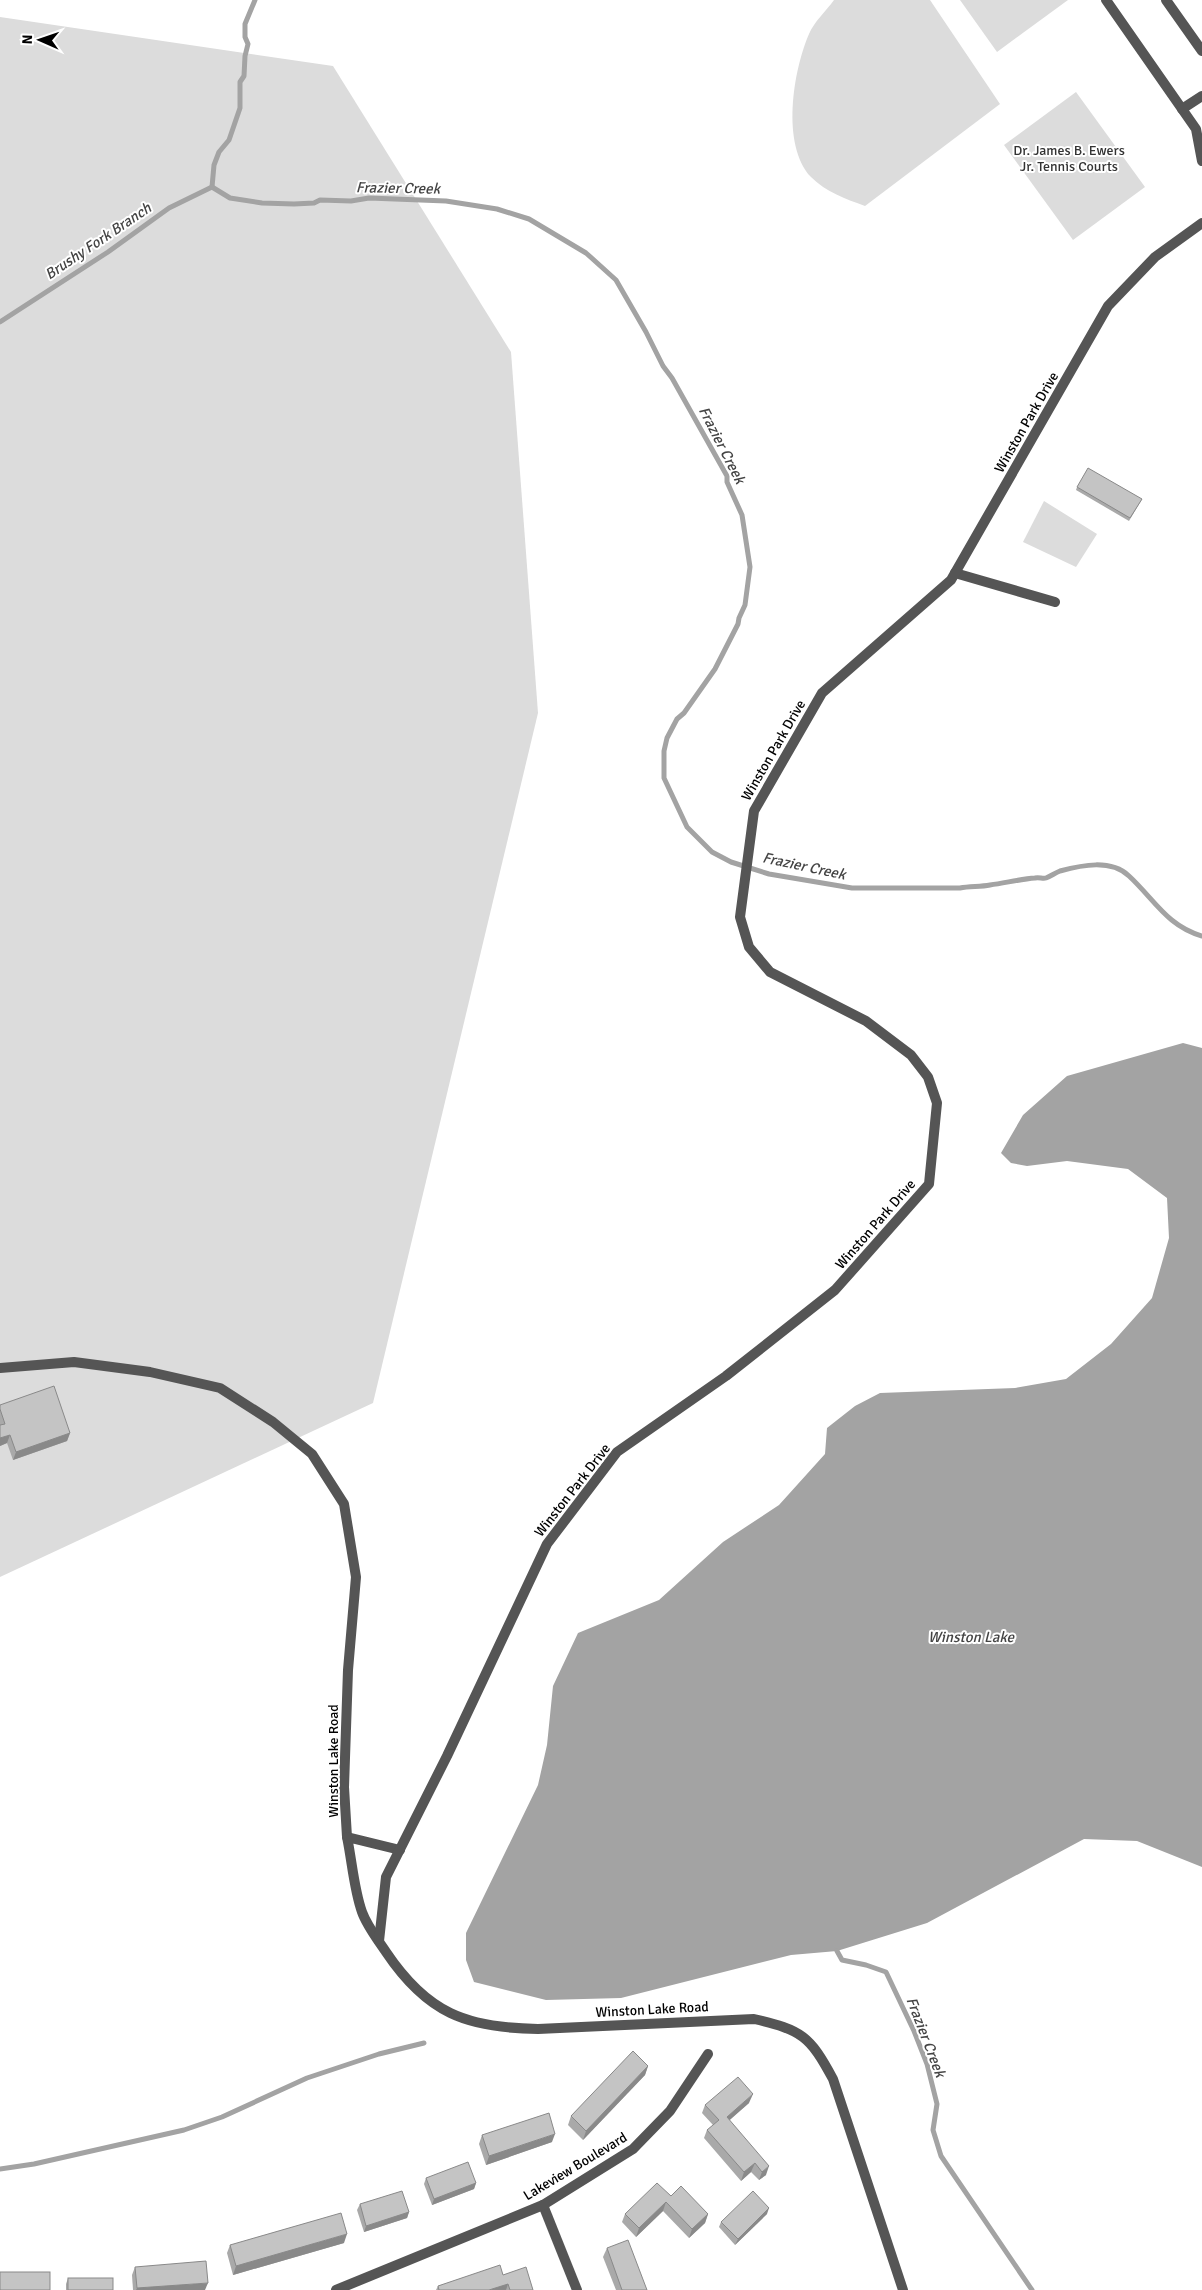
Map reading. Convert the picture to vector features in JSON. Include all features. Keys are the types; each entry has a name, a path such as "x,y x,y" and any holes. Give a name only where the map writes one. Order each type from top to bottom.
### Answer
{"street":[{"path":"1106,0 1196,129 1202,161"},
{"path":"1166,0 1202,51"},
{"path":"1182,109 1202,96"},
{"name":"Winston Park Drive","path":"379,1941 386,1877 447,1756 547,1544 618,1452 726,1376 835,1290 929,1184 937,1103 928,1077 911,1055 866,1021 770,972 749,947 740,917 754,811 822,692 951,580 1108,306 1155,258 1202,223"},
{"path":"955,573 1055,602"},
{"name":"Winston Lake Road","path":"0,1368 74,1362 150,1372 220,1388 273,1422 312,1454 344,1504 356,1577 348,1670 344,1768 347,1837 362,1913 402,1974 431,2002 444,2011 481,2025 505,2029 754,2019 778,2024 801,2034 818,2050 833,2079 902,2290"},
{"path":"347,1837 400,1850"},
{"name":"Lakeview Boulevard","path":"336,2290 543,2205 633,2148 670,2111 708,2054"},
{"path":"543,2205 577,2290"}],"green space":[{"path":"834,0 930,0 1000,104 865,206 836,194 823,187 811,177 802,163 796,146 793,127 795,87 803,49 811,30"},
{"path":"960,0 1068,0 997,52"},
{"path":"0,17 333,66 511,352 538,713 373,1403 0,1577"},
{"name":"Dr. James B. Ewers Jr. Tennis Courts","path":"1076,92 1145,187 1073,240 1004,145"},
{"path":"1044,501 1097,534 1076,567 1023,542"}],"water":[{"name":"Winston Lake","path":"1183,1043 1202,1048 1202,1867 1137,1841 1084,1839 927,1923 837,1951 791,1955 621,1998 546,2000 474,1982 466,1960 466,1933 538,1785 547,1745 553,1686 578,1633 659,1600 723,1542 779,1505 825,1454 827,1428 855,1406 880,1393 1015,1388 1066,1379 1111,1344 1152,1298 1169,1238 1167,1198 1128,1169 1067,1161 1027,1166 1011,1163 1001,1153 1023,1115 1067,1076"}],"building":[{"path":"1088,468 1142,499 1130,518 1077,487"},
{"path":"54,1386 70,1433 16,1452 10,1435 0,1438 0,1425 5,1424 0,1405"},
{"path":"633,2051 648,2066 586,2131 571,2116"},
{"path":"738,2077 753,2094 727,2117 769,2166 762,2172 755,2163 744,2172 707,2130 719,2120 705,2105"},
{"path":"549,2113 555,2134 489,2156 482,2135"},
{"path":"468,2162 476,2183 434,2199 426,2178"},
{"path":"657,2183 671,2196 681,2186 708,2214 692,2229 666,2202 639,2228 625,2214"},
{"path":"402,2191 409,2212 366,2226 360,2204"},
{"path":"753,2191 769,2208 738,2239 721,2222"},
{"path":"341,2213 347,2234 236,2266 230,2245"},
{"path":"628,2240 647,2290 622,2290 607,2248"},
{"path":"206,2261 208,2283 137,2288 135,2267"},
{"path":"500,2265 503,2275 526,2267 533,2290 510,2290 508,2284 489,2290 439,2290 438,2286"},
{"path":"0,2272 50,2272 50,2290 0,2290"},
{"path":"68,2278 113,2278 113,2290 68,2290"}],"waterway":[{"name":"Frazier Creek","path":"212,187 214,165 219,152 229,140 240,108 240,82 244,76 248,44 245,37 245,24 255,0"},
{"name":"Frazier Creek","path":"212,187 230,198 262,203 294,204 314,203 320,200 351,201 369,198 446,201 497,209 529,219 586,253 616,280 727,476 727,482 742,515 750,567 745,605 738,624 715,669 684,713 677,719 667,738 664,751 664,778 687,827 712,852 731,862 769,874 852,888 960,888 1045,878 1060,871 1087,865 1105,865 1114,867 1129,876 1179,926 1202,936"},
{"name":"Brushy Fork Branch","path":"0,322 108,252 169,208 212,187"},
{"name":"Frazier Creek","path":"837,1951 842,1960 886,1972 914,2031 927,2064 937,2104 933,2130 941,2156 1032,2290"},
{"path":"0,2169 34,2164 184,2130 222,2117 307,2078 379,2054 424,2043"}]}
